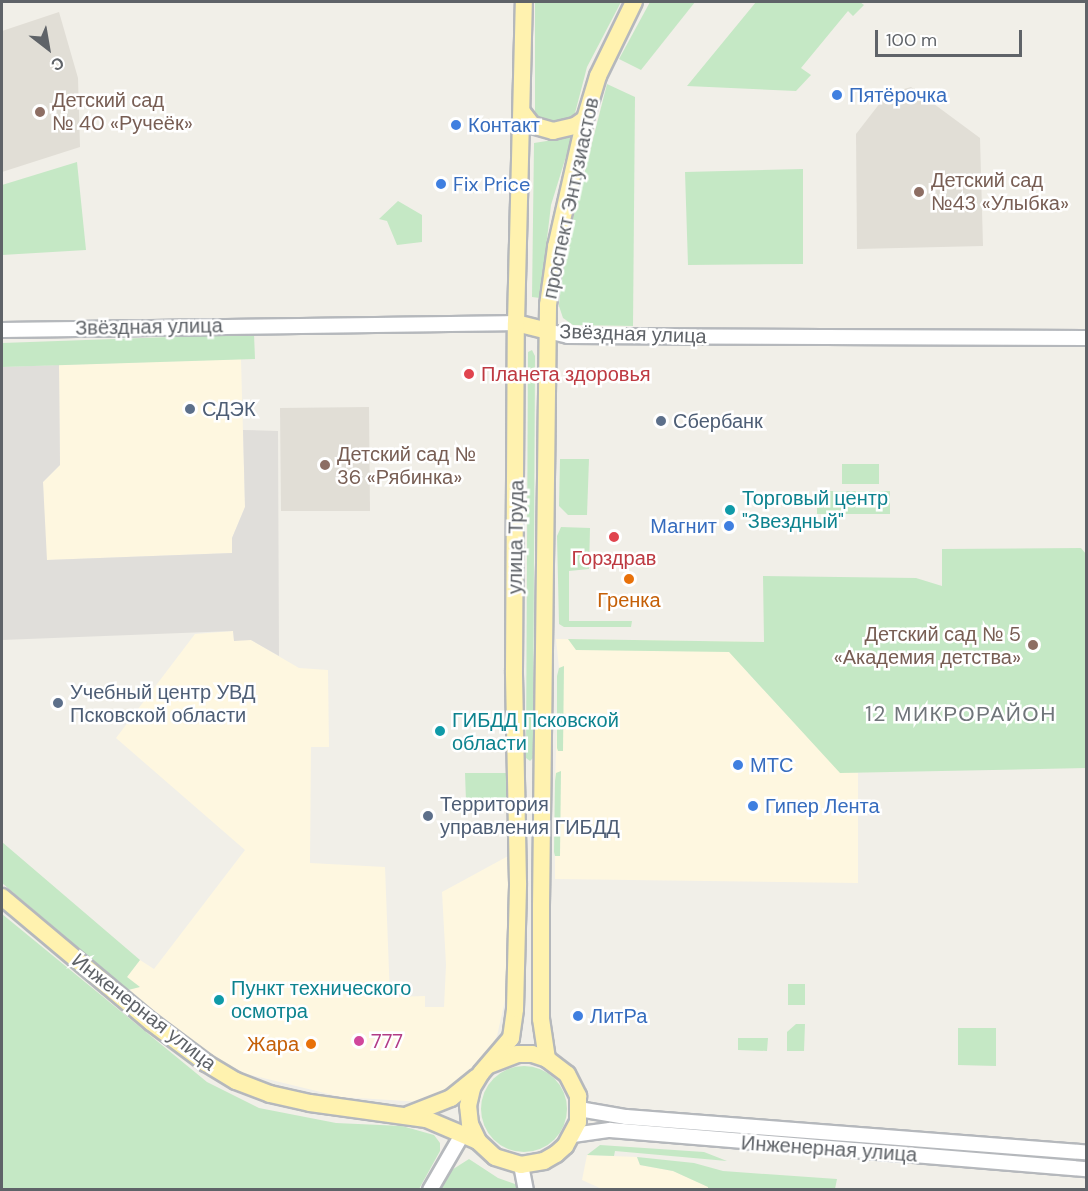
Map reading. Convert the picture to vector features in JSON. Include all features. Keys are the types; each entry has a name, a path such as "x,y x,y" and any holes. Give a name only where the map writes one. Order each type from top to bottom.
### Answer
{"main road":[{"name":"улица Труда","path":"485,1069 511,1038 515,1009 518,906 514,670 516,323 524,2"},
{"name":"проспект Энтузиастов","path":"547,331 556,247 585,119 598,76 634,2"},
{"path":"522,112 532,125 553,131 575,126 585,119"},
{"name":"Звёздная улица","path":"516,323 547,331"},
{"name":"улица Труда","path":"547,331 541,996 543,1039 547,1059"},
{"name":"Инженерная улица","path":"2,897 151,1022 206,1063 236,1081 270,1094 310,1104 407,1115 471,1137 495,1157 521,1165"},
{"name":"Инженерная улица","path":"407,1115 451,1098 485,1069 517,1054 532,1054 547,1059"},
{"path":"521,1165 544,1161 556,1154 573,1135 579,1109 578,1096 567,1074 547,1059"},
{"path":"471,1137 468,1106 472,1088 485,1069"}],"street":[{"name":"Звёздная улица","path":"2,330 516,323"},
{"name":"Звёздная улица","path":"547,331 568,336 1086,338"},
{"name":"Инженерная улица","path":"579,1109 626,1117 1086,1152"},
{"name":"Инженерная улица","path":"573,1135 610,1130 1086,1169"},
{"path":"430,1190 471,1137"},
{"path":"521,1165 526,1190"}],"shaded area":[{"name":"Детский сад № 40 «Ручеёк»","path":"59,12 78,78 80,147 2,172 2,31"},
{"name":"Детский сад №43 «Улыбка»","path":"911,87 980,138 983,246 857,249 856,134 887,94"},
{"path":"241,359 245,507 232,538 232,553 46,560 43,482 60,465 59,365"},
{"path":"59,365 60,465 43,482 47,560 232,553 232,538 245,507 243,430 278,431 279,656 251,640 234,641 233,631 2,640 2,367"},
{"name":"Детский сад № 36 «Рябинка»","path":"369,407 370,511 281,511 280,408"},
{"path":"233,631 234,640 251,640 299,668 328,670 329,747 311,747 310,863 385,867 390,997 425,996 425,1007 444,1007 446,965 442,892 510,855 509,982 497,1036 480,1065 463,1080 422,1102 341,1097 247,1074 218,1060 128,990 139,987 127,977 140,960 154,969 245,850 116,738 195,634"},
{"path":"556,639 764,642 748,673 840,772 858,773 858,883 555,879 555,781 559,668"},
{"path":"587,1155 637,1157 640,1165 673,1171 709,1187 708,1190 602,1189 582,1180"}],"green space":[{"path":"535,2 621,2 587,67 574,117 564,124 553,125 535,118"},
{"path":"650,2 695,2 641,70 619,59"},
{"path":"756,2 860,2 864,5 853,16 848,11 801,68 811,75 796,91 687,86"},
{"path":"607,84 635,97 633,326 573,325 563,318 559,306 562,261"},
{"path":"572,137 551,205 540,298 532,297 534,143"},
{"path":"77,162 86,250 2,255 2,185"},
{"path":"803,169 803,264 688,265 685,172"},
{"path":"398,201 422,215 422,242 397,245 387,221 379,219"},
{"path":"254,334 255,359 2,367 2,343"},
{"path":"532,350 535,356 533,758 530,761 526,758 528,352"},
{"path":"560,459 589,459 587,515 568,515 559,506"},
{"path":"842,464 879,464 879,484 842,484"},
{"path":"817,491 890,491 890,514 817,514"},
{"path":"561,527 590,528 589,569 569,571 569,621 632,621 631,627 564,627 559,624 557,536"},
{"path":"1081,548 1086,554 1086,768 840,773 729,652 576,650 568,639 764,642 763,576 916,578 942,586 942,549"},
{"path":"564,666 563,751 558,751 557,676 559,668"},
{"path":"561,771 560,856 555,856 555,781 556,773"},
{"path":"465,773 508,773 508,800 466,801"},
{"path":"2,842 140,960 127,977 140,987 128,990 2,883"},
{"path":"2,914 207,1082 259,1108 336,1123 402,1126 434,1135 440,1143 440,1151 419,1189 2,1189"},
{"path":"788,984 805,984 805,1005 788,1005"},
{"path":"796,1024 805,1024 804,1051 787,1051 787,1032"},
{"path":"958,1028 996,1028 996,1066 958,1065"},
{"path":"738,1038 768,1038 767,1051 738,1050"},
{"path":"524,1066 541,1069 555,1078 564,1092 567,1109 564,1126 555,1140 541,1149 524,1152 507,1149 493,1140 484,1126 481,1109 484,1092 493,1078 507,1069"},
{"path":"600,1145 704,1152 727,1161 615,1151 614,1156 587,1155"},
{"path":"637,1157 694,1163 723,1171 837,1179 835,1189 708,1189 673,1171 640,1165"},
{"path":"469,1159 498,1178 515,1184 518,1189 437,1190 447,1173"}],"place":[{"name":"Пятёрочка","path":"837,95"},
{"name":"Детский сад № 40 «Ручеёк»","path":"40,112"},
{"name":"Контакт","path":"456,125"},
{"name":"Fix Price","path":"441,184"},
{"name":"Детский сад №43 «Улыбка»","path":"919,192"},
{"name":"Планета здоровья","path":"469,374"},
{"name":"СДЭК","path":"190,409"},
{"name":"Сбербанк","path":"661,421"},
{"name":"Детский сад № 36 «Рябинка»","path":"325,465"},
{"name":"Торговый центр \"Звездный\"","path":"730,510"},
{"name":"Магнит","path":"729,526"},
{"name":"Горздрав","path":"614,537"},
{"name":"Гренка","path":"629,579"},
{"name":"Детский сад № 5 «Академия детства»","path":"1033,645"},
{"name":"Учебный центр УВД Псковской области","path":"58,703"},
{"name":"ГИБДД Псковской области","path":"440,731"},
{"name":"МТС","path":"738,765"},
{"name":"Гипер Лента","path":"753,806"},
{"name":"Территория управления ГИБДД","path":"428,816"},
{"name":"Пункт технического осмотра","path":"219,1000"},
{"name":"ЛитРа","path":"578,1016"},
{"name":"777","path":"359,1041"},
{"name":"Жара","path":"311,1044"}],"district":[{"name":"12 МИКРОРАЙОН","path":"961,714"}]}
